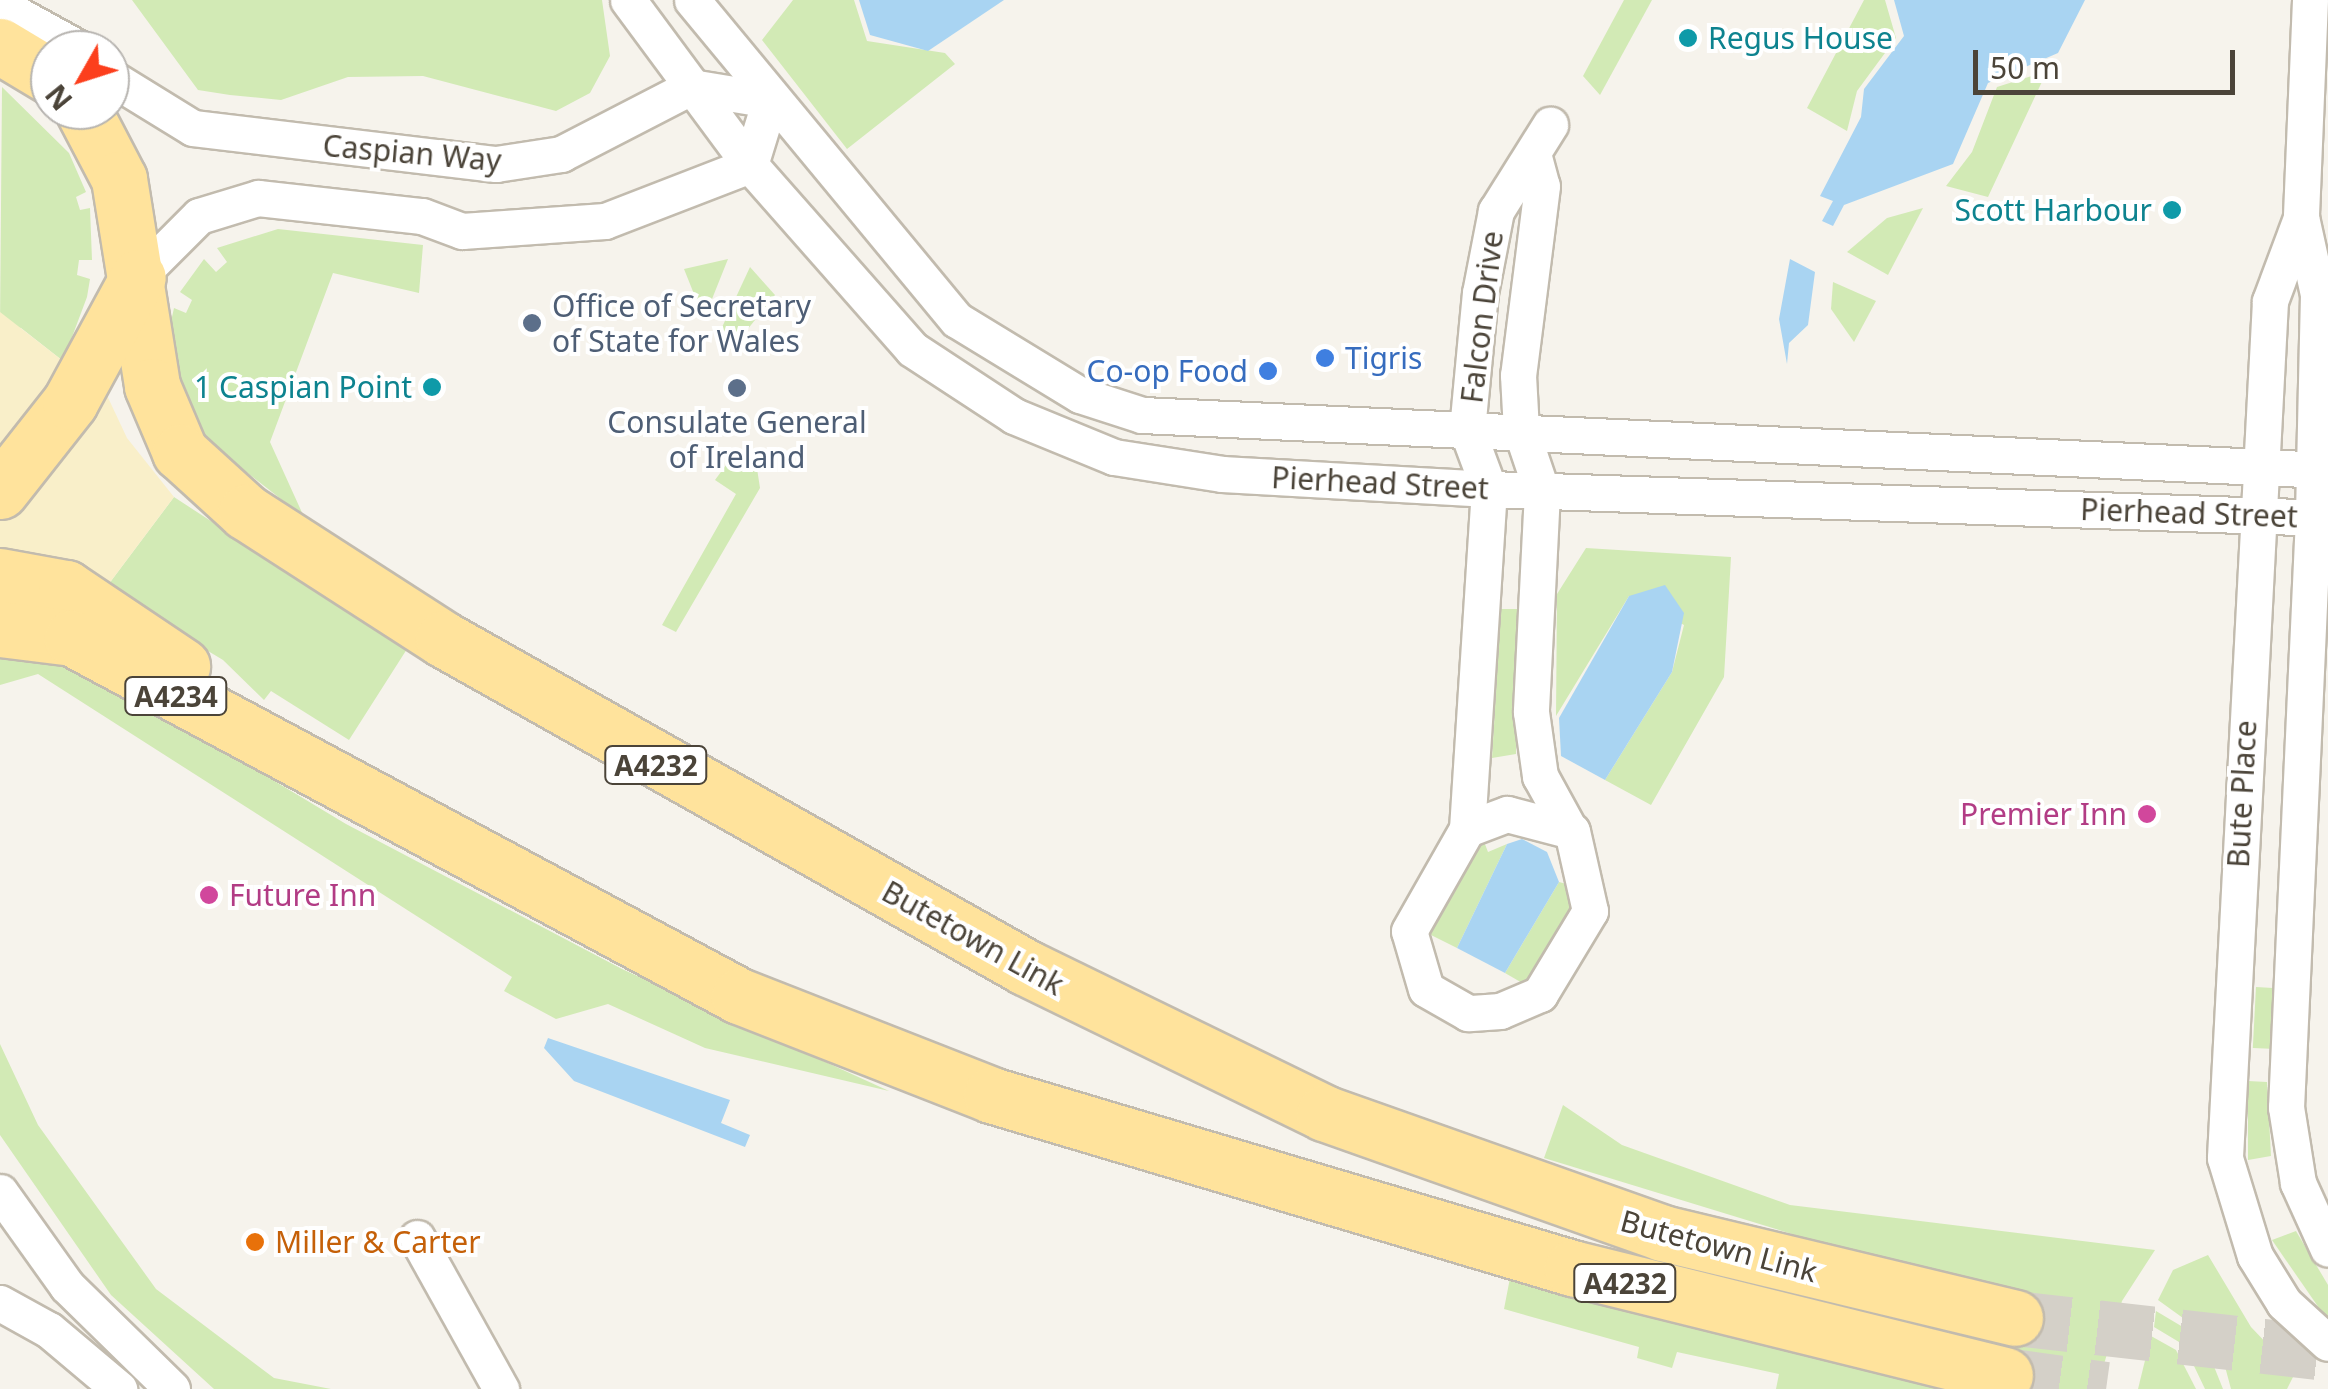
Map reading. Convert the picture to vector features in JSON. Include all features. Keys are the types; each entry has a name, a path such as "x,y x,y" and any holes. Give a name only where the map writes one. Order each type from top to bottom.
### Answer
{"main road":[{"path":"0,46 30,64"},
{"name":"Butetown Link","path":"93,130 119,179 138,277 152,386 197,473 443,639 685,780 1153,1035 1324,1113 1662,1232 2015,1318"},
{"path":"0,491 78,389 138,277"},
{"name":"A4232","path":"0,576 50,582 114,616 346,787"},
{"name":"A4234","path":"0,629 72,638 346,787"},
{"name":"Butetown Link","path":"346,787 739,996 991,1095 1624,1283 2006,1375"}],"street":[{"name":"Pierhead Street","path":"628,0 750,164 912,348 1053,434 1156,468 1489,490 2321,518"},
{"name":"Pierhead Street","path":"692,0 770,100 957,320 1080,396 1188,423 1521,430 2320,469"},
{"name":"Bute Place","path":"2310,0 2302,218 2318,294 2321,518 2286,1108 2298,1183 2328,1250"},
{"path":"0,5 46,30"},
{"name":"Caspian Way","path":"130,89 192,128 496,164 560,154 691,87"},
{"path":"691,87 770,100 750,164"},
{"name":"Falcon Drive","path":"1467,430 1487,248 1514,172 1534,158 1550,125"},
{"name":"Falcon Drive","path":"1534,158 1542,186 1519,334 1521,430 1542,492"},
{"name":"Caspian Way","path":"138,277 198,216 238,202 537,232 605,222 750,164"},
{"name":"Bute Place","path":"2302,218 2270,300 2225,1158 2255,1256 2284,1303 2328,1344"},
{"path":"1467,430 1489,490 1467,828 1409,931 1410,952 1426,989 1483,1014 1540,994 1590,911 1568,827 1534,756 1542,492"},
{"path":"1467,828 1507,814 1568,827"},
{"path":"0,1192 68,1286 172,1389"},
{"path":"418,1238 501,1389"},
{"path":"0,1303 50,1330 119,1389"}],"green space":[{"path":"132,0 602,0 610,56 590,93 556,111 423,76 348,77 281,100 230,95 198,90"},
{"path":"793,0 854,0 867,41 945,53 955,64 847,149 762,40"},
{"path":"1624,0 1652,0 1600,95 1583,76"},
{"path":"1864,0 1885,0 1896,38 1857,91 1847,131 1807,108"},
{"path":"2047,71 1988,197 1946,186 1972,152 1997,87"},
{"path":"2,87 30,115 30,130 46,130 69,153 86,192 76,197 80,210 90,208 92,260 79,260 77,275 90,279 63,361 21,328 0,325"},
{"path":"1923,208 1888,275 1847,252 1887,218"},
{"path":"278,229 423,245 419,293 333,273 270,442 304,517 209,443 182,394 170,326 174,308 186,313 192,300 180,292 204,259 216,272 227,262 217,248"},
{"path":"728,259 704,319 684,269"},
{"path":"750,267 775,295 731,350 717,338"},
{"path":"1833,282 1876,301 1854,342 1831,309"},
{"path":"737,450 756,462 760,488 676,632 662,625 736,494 715,480"},
{"path":"174,497 407,649 349,740 271,691 264,700 223,660 105,589"},
{"path":"1586,548 1731,557 1724,677 1651,805 1605,780 1672,672 1684,625 1629,596 1556,716 1557,594"},
{"path":"1501,609 1519,609 1516,754 1492,758"},
{"path":"0,652 67,663 121,689 346,824 622,969 889,1091 705,1048 608,1004 556,1019 504,991 512,977 38,674 0,685"},
{"path":"1483,839 1488,852 1507,844 1457,948 1427,933"},
{"path":"1559,882 1574,886 1575,900 1547,964 1524,984 1505,973"},
{"path":"2256,987 2273,988 2270,1049 2253,1048"},
{"path":"0,1044 38,1125 156,1289 274,1378 331,1389 214,1389 111,1295 0,1135"},
{"path":"2248,1081 2267,1082 2271,1156 2248,1160"},
{"path":"1563,1105 1622,1145 1790,1205 2155,1250 2122,1301 2097,1389 2003,1389 2020,1290 1805,1238 1544,1158"},
{"path":"2296,1231 2328,1285 2328,1321 2272,1240"},
{"path":"2208,1255 2251,1327 2295,1373 2287,1389 2231,1389 2219,1344 2158,1300 2173,1270"},
{"path":"1510,1278 1952,1389 1776,1389 1779,1374 1677,1352 1672,1368 1637,1358 1639,1347 1504,1309"},
{"path":"2156,1311 2203,1339 2223,1389 2205,1389 2184,1345 2154,1327"},
{"path":"2151,1336 2176,1350 2196,1389 2138,1389"}],"sand":[{"path":"0,312 63,361 0,450"},
{"path":"104,389 127,438 174,497 105,589 0,555 0,518"}],"water":[{"path":"859,0 1004,0 928,51 870,35"},
{"path":"1894,0 2085,0 2058,53 1988,83 1953,164 1844,205 1833,226 1822,221 1833,201 1820,196 1861,117 1864,89 1904,36"},
{"path":"1790,259 1815,272 1808,325 1789,343 1787,364 1779,319"},
{"path":"1665,585 1684,613 1672,672 1605,780 1561,756 1559,718 1629,596"},
{"path":"1522,839 1547,852 1559,882 1505,973 1457,948 1507,844"},
{"path":"548,1038 730,1100 721,1123 750,1135 745,1147 574,1081 544,1048"}],"tunnel":[{"path":"2015,1318 2328,1353"},
{"path":"2005,1375 2106,1389"}],"place":[{"name":"Regus House","path":"1688,38"},
{"name":"Scott Harbour","path":"2172,210"},
{"name":"Office of Secretary of State for Wales","path":"532,323"},
{"name":"Tigris","path":"1325,358"},
{"name":"Co-op Food","path":"1268,371"},
{"name":"1 Caspian Point","path":"432,387"},
{"name":"Consulate General of Ireland","path":"737,388"},
{"name":"Premier Inn","path":"2147,814"},
{"name":"Future Inn","path":"209,895"},
{"name":"Miller & Carter","path":"255,1242"}]}
